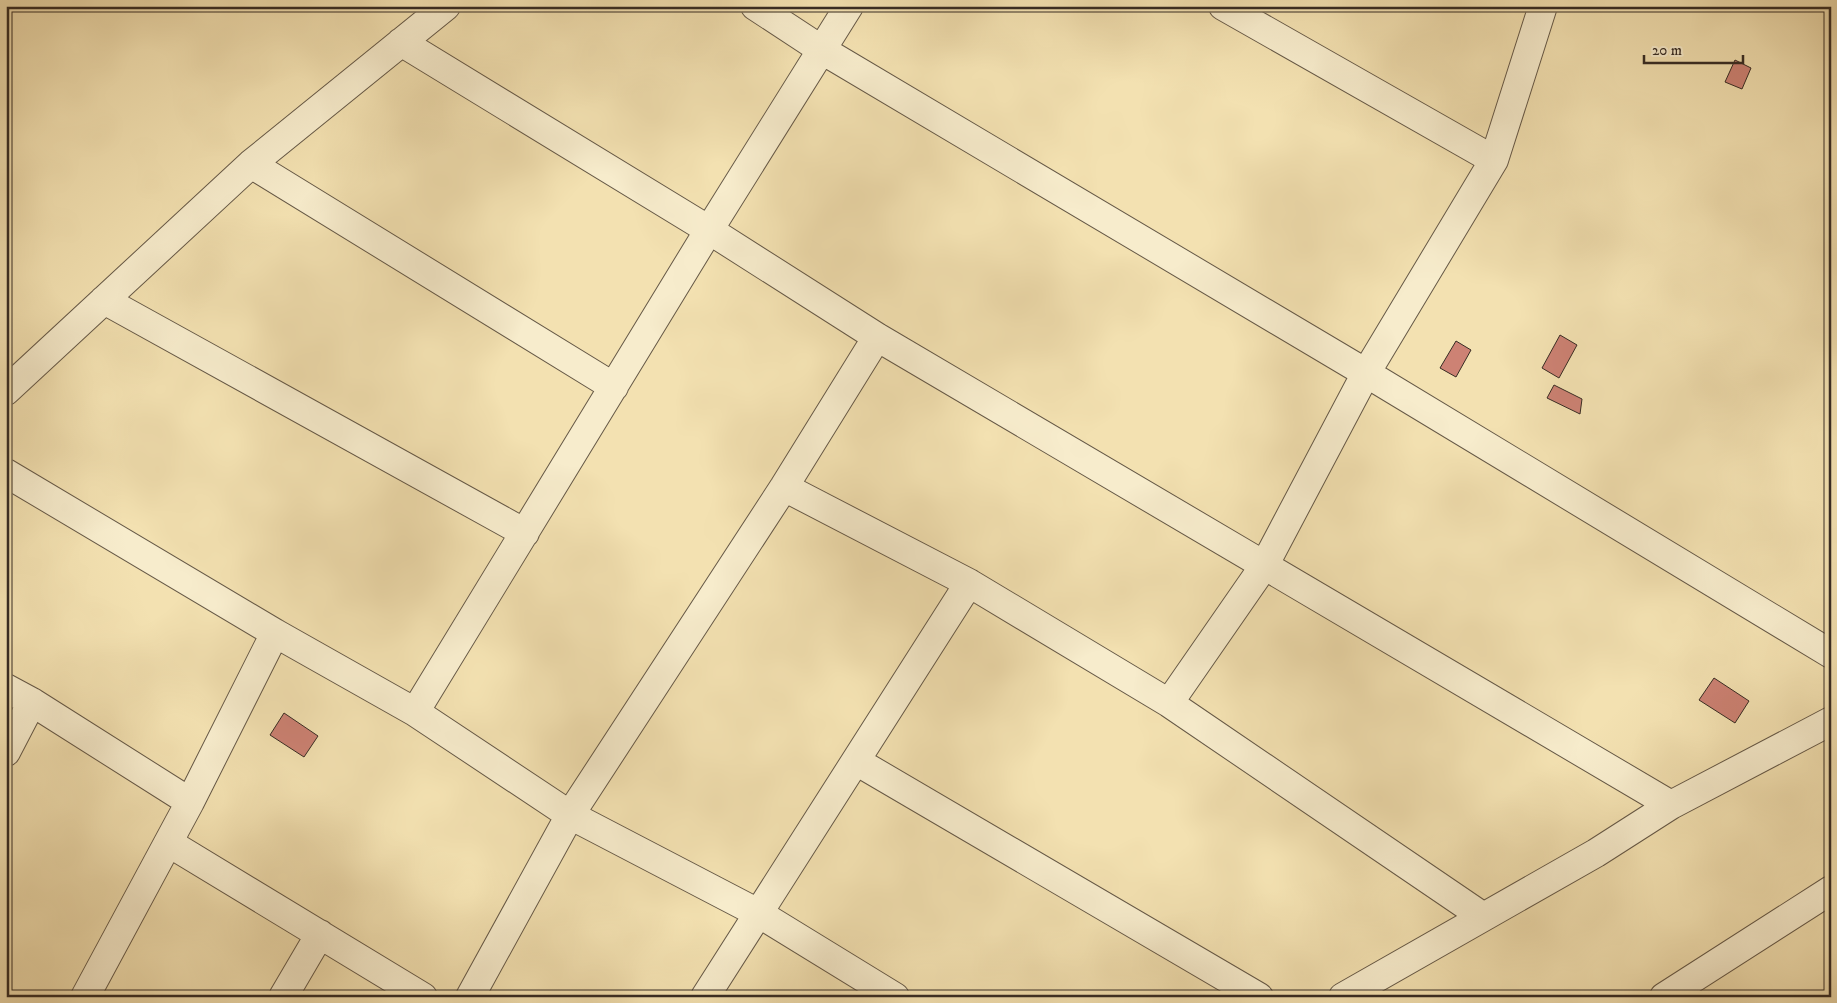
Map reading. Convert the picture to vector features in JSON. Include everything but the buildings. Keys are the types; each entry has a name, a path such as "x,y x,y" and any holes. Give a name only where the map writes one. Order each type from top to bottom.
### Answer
{"street":[{"path":"6,391 251,164 446,6"},
{"path":"755,6 822,50 1366,373 1831,654"},
{"path":"415,712 709,230 849,6"},
{"path":"1223,6 1494,160"},
{"path":"1169,703 1264,566 1366,373 1494,160 1543,6"},
{"path":"401,42 709,230 876,337 1671,805"},
{"path":"251,164 614,387"},
{"path":"104,300 525,533"},
{"path":"470,997 570,815 784,487 876,337"},
{"path":"6,473 275,633 415,712 570,815 758,913 895,997"},
{"path":"784,487 969,583 1169,703 1482,916"},
{"path":"705,997 969,583"},
{"path":"85,997 169,843 275,633"},
{"path":"6,688 32,702 190,802"},
{"path":"6,752 32,702"},
{"path":"1343,997 1482,916 1596,853 1671,805 1831,721"},
{"path":"856,761 1259,997"},
{"path":"169,843 423,997"},
{"path":"1664,997 1828,895"},
{"path":"283,997 320,934"}]}
